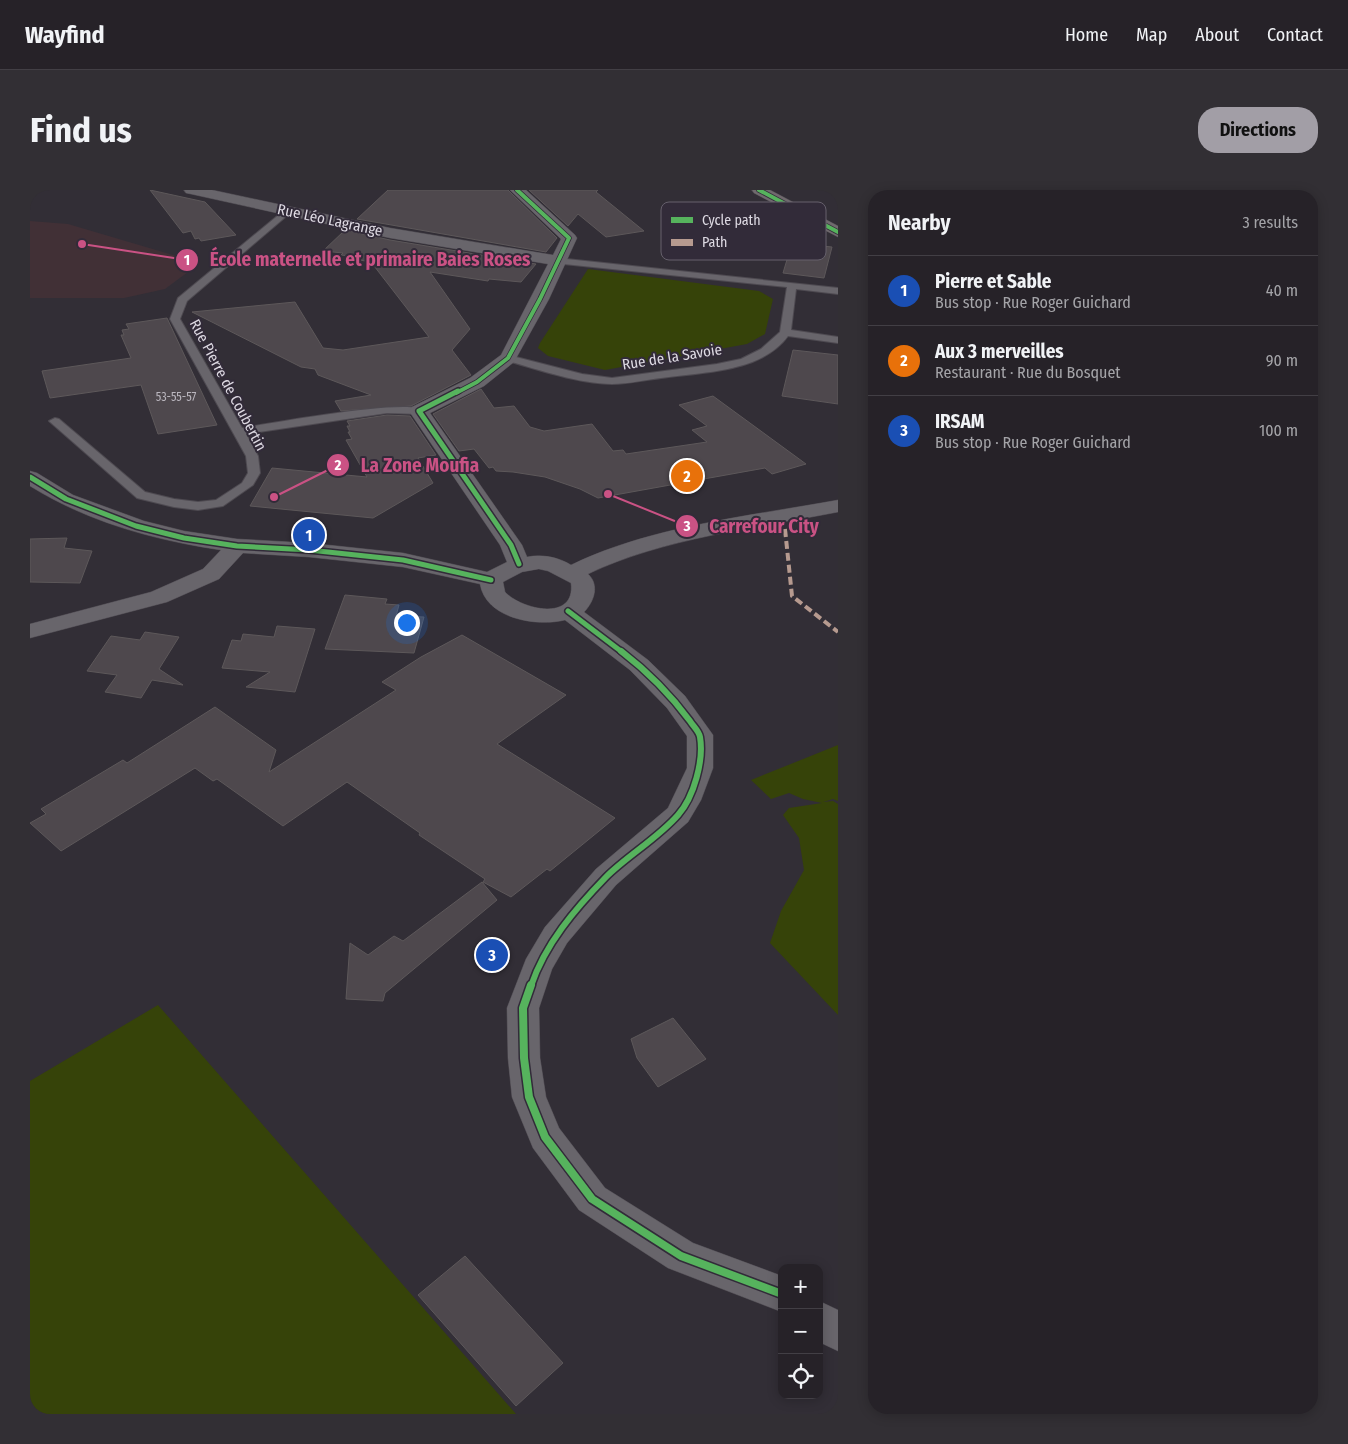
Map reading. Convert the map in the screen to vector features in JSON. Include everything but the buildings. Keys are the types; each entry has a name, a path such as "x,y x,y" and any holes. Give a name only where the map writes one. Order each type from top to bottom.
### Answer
{"street":[{"name":"Rue Léo Lagrange","path":"191,190 390,233 558,262"},
{"path":"517,190 569,238 508,358 477,382 419,411 511,545 520,564"},
{"path":"758,190 781,202"},
{"path":"784,190 808,202"},
{"path":"826,211 838,217"},
{"path":"826,226 838,232"},
{"path":"30,477 66,499 136,526 184,538 237,546 309,550 403,560 491,580 503,571 520,564 539,562 572,573 582,580 583,597 578,605 568,611 540,616 510,608 501,602 494,593 491,580"},
{"path":"572,573 603,558 669,538 838,506"},
{"path":"30,631 159,597 211,574 237,546"},
{"path":"568,611 639,665 676,702 700,735 700,768 687,800 678,815 606,877 556,935 537,968 523,1008 524,1058 528,1097 545,1138 592,1199 681,1256 778,1292"},
{"path":"823,1322 838,1332"}],"lane":[{"name":"Rue Pierre de Coubertin","path":"55,421 141,495 174,503 198,506 219,503 247,485 254,473 252,456 175,319 182,300 287,210"},
{"path":"558,262 838,291"},
{"path":"792,285 785,332 838,340"},
{"name":"Rue de la Savoie","path":"508,358 582,377 612,381 717,367 744,360 765,351 780,339 785,332"},
{"path":"239,432 387,410 419,411"}],"shaded area":[{"path":"30,221 68,224 200,263 165,289 124,298 30,298"}],"green space":[{"path":"588,269 759,291 773,299 765,334 747,344 605,370 548,356 538,348 540,343"},
{"path":"838,745 838,801 833,799 823,802 833,801 838,804 838,1015 770,943 781,911 804,870 799,838 783,815 789,808 822,803 803,799 789,793 771,799 751,780"},
{"path":"158,1005 516,1414 30,1414 30,1081"}],"marked path":[{"path":"785,529 792,596 838,632"}],"cycle path":[{"path":"517,190 569,238 540,299 508,358 477,382 419,411 511,545 519,564"},
{"path":"759,190 782,202"},
{"path":"826,226 838,232"},
{"path":"30,477 66,499 136,526 184,538 237,546 309,550 403,560 491,580"},
{"path":"568,611 639,665 676,702 700,735 700,768 687,800 678,815 606,877 556,935 537,968 523,1008 524,1058 529,1097 545,1137 592,1199 681,1256 778,1292"}],"place":[{"name":"École maternelle et primaire Baies Roses","path":"82,244"},
{"name":"Aux 3 merveilles","path":"687,476"},
{"name":"Carrefour City","path":"608,494"},
{"name":"La Zone Moufia","path":"274,497"},
{"name":"Pierre et Sable","path":"309,535"},
{"name":"IRSAM","path":"492,955"}]}
